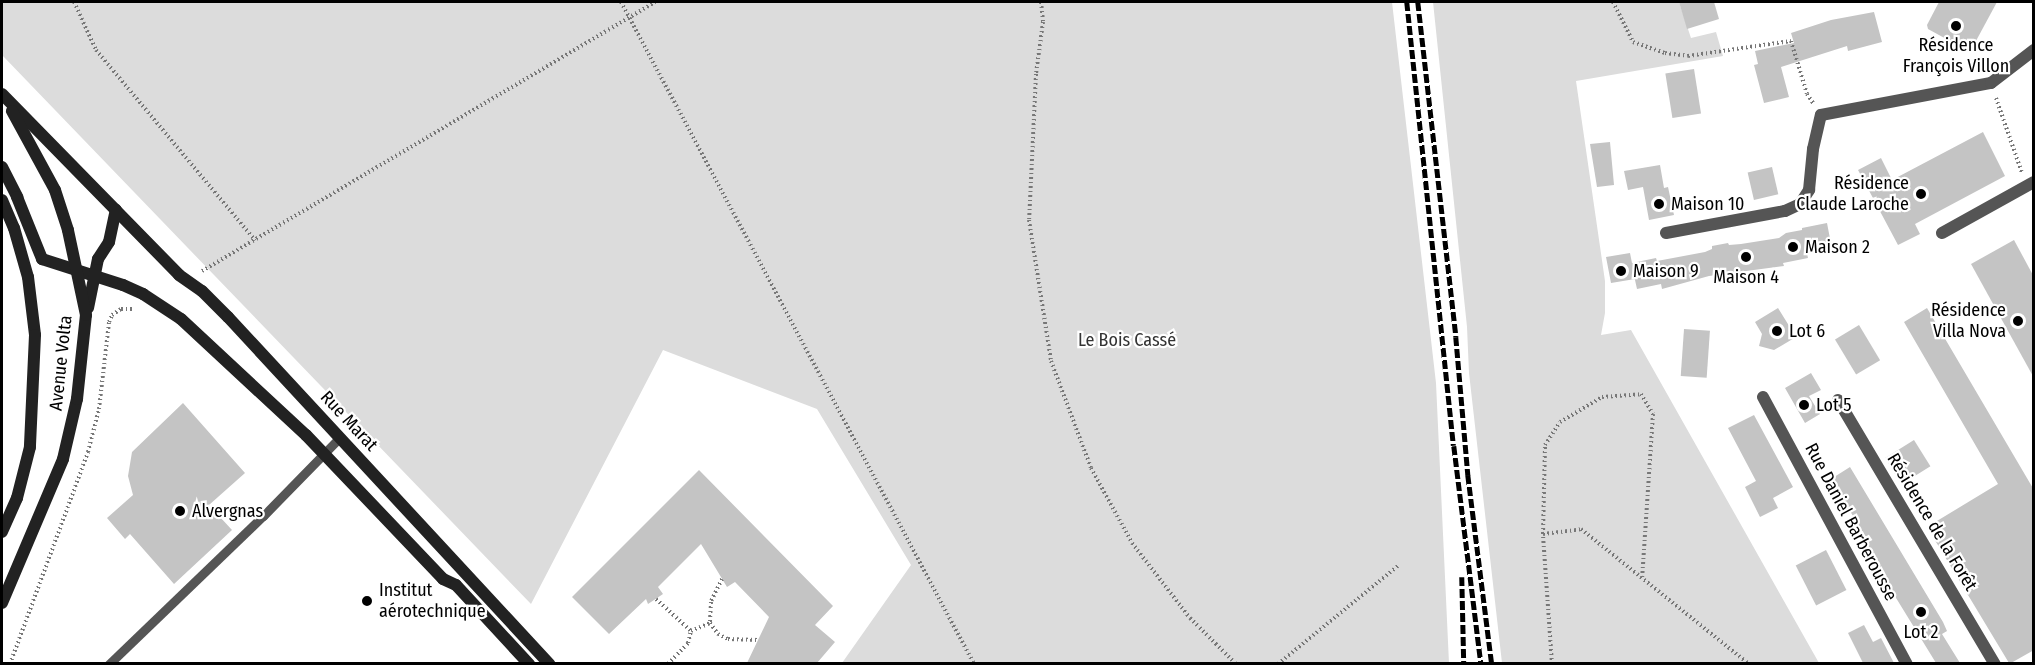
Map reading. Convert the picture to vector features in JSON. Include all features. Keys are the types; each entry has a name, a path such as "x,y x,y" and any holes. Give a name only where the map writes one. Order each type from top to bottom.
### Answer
{"main road":[{"name":"Rue Marat","path":"2,94 179,275 202,291 228,317 549,663"},
{"name":"Avenue Volta","path":"2,94 30,140 55,190 78,271 86,315 77,399 63,459 2,603"},
{"path":"2,166 42,259 123,285 143,294 181,319 323,453 443,579 456,585 529,663"},
{"name":"Avenue Volta","path":"2,200 14,228 28,277 33,312 34,415 24,476 2,532"},
{"path":"86,315 98,259 109,242 116,210"}],"street":[{"path":"1666,232 1785,211 1800,204 1809,190 1812,157 1821,115 1991,83 2034,50"},
{"path":"1942,233 2030,184"},
{"name":"Rue Daniel Barberousse","path":"1763,397 1907,663"},
{"name":"Résidence de la Forêt","path":"1838,400 1995,663"}],"lane":[{"path":"2,214 14,228"},
{"path":"109,663 263,516 340,436"}],"path":[{"path":"74,2 96,50 255,240"},
{"path":"621,2 974,663"},
{"path":"179,275 203,271 655,2"},
{"path":"1041,2 1043,22 1036,74 1029,220 1051,361 1091,468 1132,543 1190,618 1236,663"},
{"path":"1613,2 1633,42 1665,53 1688,56 1791,41 1807,94 1821,115"},
{"path":"1991,83 2030,184"},
{"path":"1552,663 1544,534 1545,445 1560,422 1602,397 1641,394 1653,414 1642,578"},
{"path":"1544,534 1581,530 1749,663"},
{"path":"1278,663 1399,565"},
{"path":"722,579 711,602 710,623 718,634 728,639 758,640"},
{"path":"656,598 690,631"},
{"path":"690,631 710,623"},
{"path":"668,663 688,643 690,631"}],"green space":[{"name":"Le Bois Cassé","path":"2,2 1392,2 1436,383 1449,663 842,663 911,565 817,409 663,350 531,604 2,55"},
{"path":"1433,2 1679,2 1691,38 1716,32 1723,56 1576,81 1605,281 1605,313 1601,335 1631,330 1819,663 1502,663 1469,373 1467,327"}],"building":[{"path":"1679,2 1714,2 1719,19 1687,29"},
{"name":"Résidence François Villon","path":"1939,2 1997,2 1970,52 1928,29 1927,25"},
{"path":"1874,12 1882,42 1848,51 1847,46 1781,67 1789,97 1764,103 1754,65 1758,64 1755,51 1794,43 1791,33 1831,20"},
{"path":"1694,69 1701,113 1672,118 1665,74"},
{"name":"Résidence Claude Laroche","path":"1983,132 2005,176 1915,224 1920,234 1898,245 1858,170 1881,158 1892,180"},
{"path":"1610,142 1614,185 1597,187 1590,144"},
{"path":"1660,165 1664,188 1668,187 1674,215 1649,220 1643,187 1628,190 1624,171"},
{"path":"1772,167 1778,194 1754,200 1748,173"},
{"path":"1827,223 1832,249 1807,253 1808,258 1783,263 1784,266 1709,276 1662,289 1661,284 1637,289 1635,279 1611,283 1606,257 1630,253 1632,263 1656,258 1657,261 1705,252 1712,249 1712,246 1779,238 1786,233 1802,230 1802,228"},
{"name":"Résidence Villa Nova","path":"2014,240 2034,277 2034,378 1971,264"},
{"name":"Lot 6","path":"1778,308 1796,337 1774,350 1759,346 1762,334 1755,322"},
{"path":"1927,308 2034,490 2034,650 2011,663 1927,527 1998,484 1904,322"},
{"path":"1859,325 1880,360 1856,375 1835,339"},
{"path":"1684,329 1710,331 1707,378 1681,376"},
{"name":"Lot 5","path":"1811,373 1821,390 1809,396 1820,414 1805,423 1785,388"},
{"path":"183,403 245,473 209,505 232,530 174,584 130,534 125,539 107,518 133,495 128,476 132,452"},
{"path":"1754,415 1793,487 1773,498 1778,508 1760,517 1745,487 1756,481 1728,428"},
{"path":"1914,440 1930,466 1902,484 1885,458"},
{"path":"1850,467 1943,622 1947,631 1942,634 1960,663 1936,663 1869,554 1872,553 1867,545 1869,543 1831,479"},
{"path":"699,470 833,606 815,625 835,642 817,663 747,663 769,617 735,582 727,587 701,544 658,587 663,594 648,604 646,599 609,634 572,597"},
{"path":"1826,550 1846,590 1816,606 1796,565"},
{"path":"1864,625 1873,642 1881,638 1894,663 1863,663 1848,633"}],"railway":[{"path":"1407,2 1454,446 1481,664"},
{"path":"1418,2 1456,337 1468,475 1492,664"},
{"path":"1462,577 1464,664"}],"place":[{"name":"Résidence François Villon","path":"1956,26"},
{"name":"Résidence Claude Laroche","path":"1921,194"},
{"name":"Maison 10","path":"1659,204"},
{"name":"Maison 2","path":"1793,247"},
{"name":"Maison 4","path":"1746,257"},
{"name":"Maison 9","path":"1621,271"},
{"name":"Résidence Villa Nova","path":"2018,321"},
{"name":"Lot 6","path":"1777,331"},
{"name":"Lot 5","path":"1804,405"},
{"name":"Alvergnas","path":"180,511"},
{"name":"Institut aérotechnique","path":"367,601"},
{"name":"Lot 2","path":"1921,612"}]}
